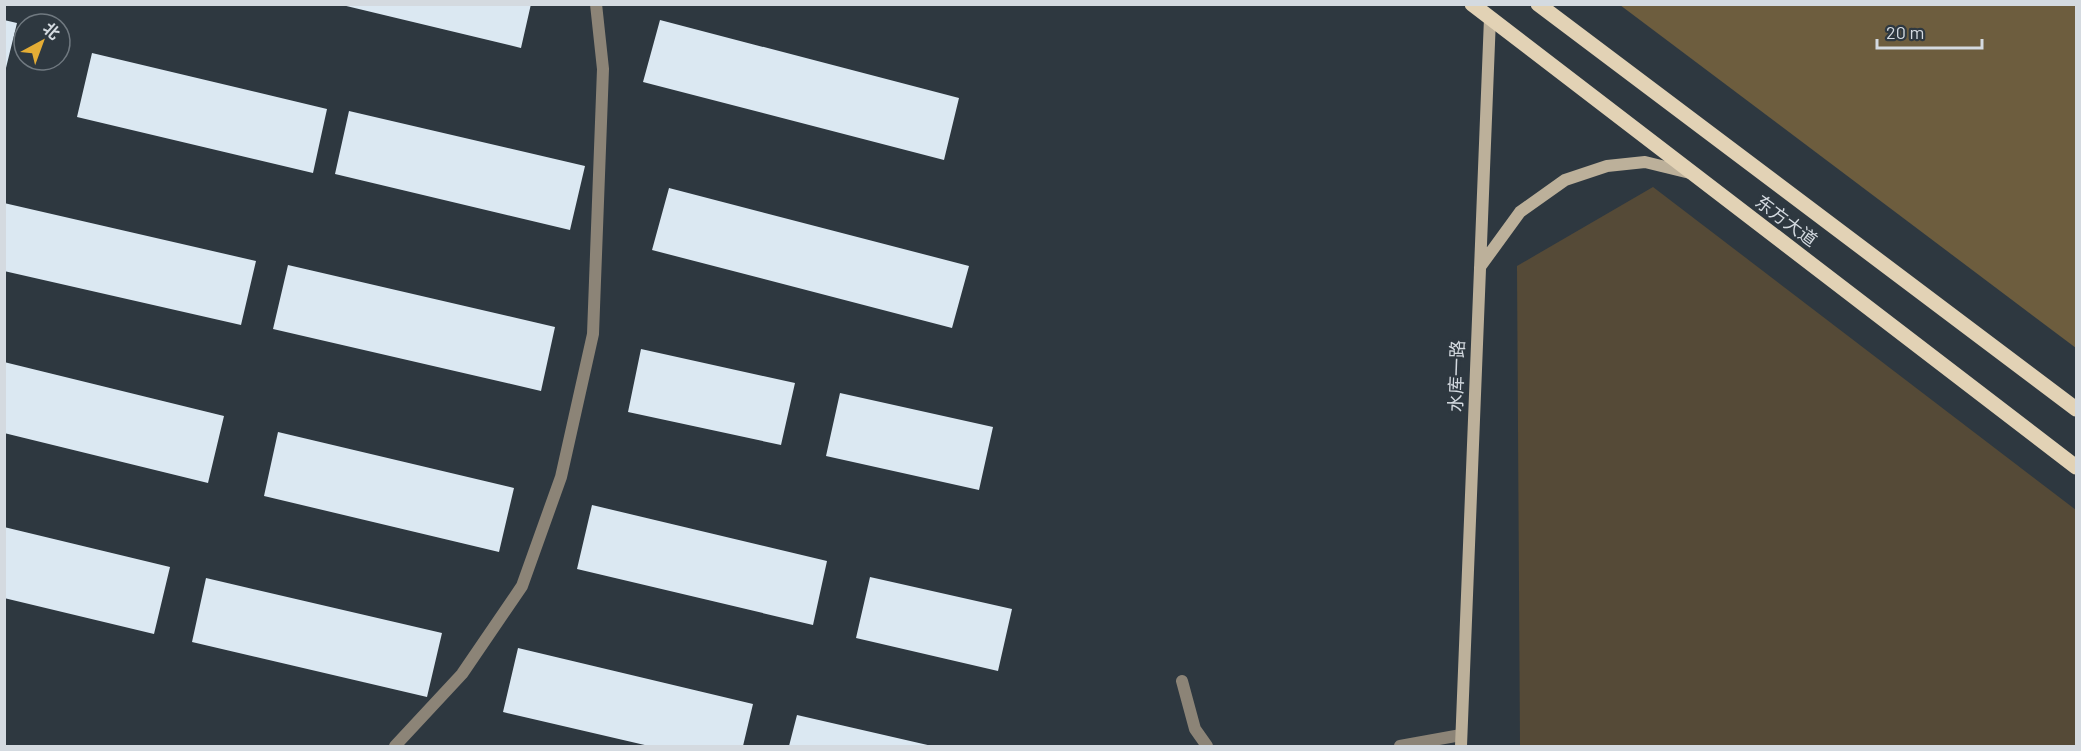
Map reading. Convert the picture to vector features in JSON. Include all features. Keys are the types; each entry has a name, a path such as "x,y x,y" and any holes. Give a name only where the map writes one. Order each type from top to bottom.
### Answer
{"main road":[{"name":"东方大道","path":"1472,4 2076,467"},
{"name":"东方大道","path":"1538,4 2076,408"}],"street":[{"path":"395,747 462,674 522,586 561,477 594,334 603,69 596,4"},
{"name":"水库一路","path":"1461,741 1490,18"},
{"path":"1480,268 1520,212 1565,180 1607,166 1645,162 1691,173"},
{"path":"1182,681 1195,729 1207,747"},
{"path":"1400,747 1461,741"}],"shaded area":[{"path":"1620,5 2076,5 2076,348"},
{"path":"1653,187 2076,510 2076,746 1520,746 1517,266"}],"building":[{"path":"338,4 531,4 521,48"},
{"path":"4,20 12,22 12,43 4,71"},
{"path":"660,20 959,98 944,160 643,82"},
{"path":"92,53 327,109 313,173 77,117"},
{"path":"349,111 585,166 570,230 335,174"},
{"path":"669,188 969,266 952,328 652,250"},
{"path":"4,203 256,261 241,325 4,271"},
{"path":"288,265 555,327 541,391 273,329"},
{"path":"641,349 795,383 781,445 628,412"},
{"path":"4,362 224,416 208,483 4,433"},
{"path":"840,393 993,427 979,490 826,456"},
{"path":"278,432 514,488 499,552 264,496"},
{"path":"592,505 827,561 813,625 577,569"},
{"path":"4,527 170,567 154,634 4,598"},
{"path":"870,577 1012,609 998,671 856,638"},
{"path":"206,578 442,633 427,697 192,642"},
{"path":"518,648 753,704 743,746 649,746 503,712"},
{"path":"797,715 932,746 789,746"}]}
